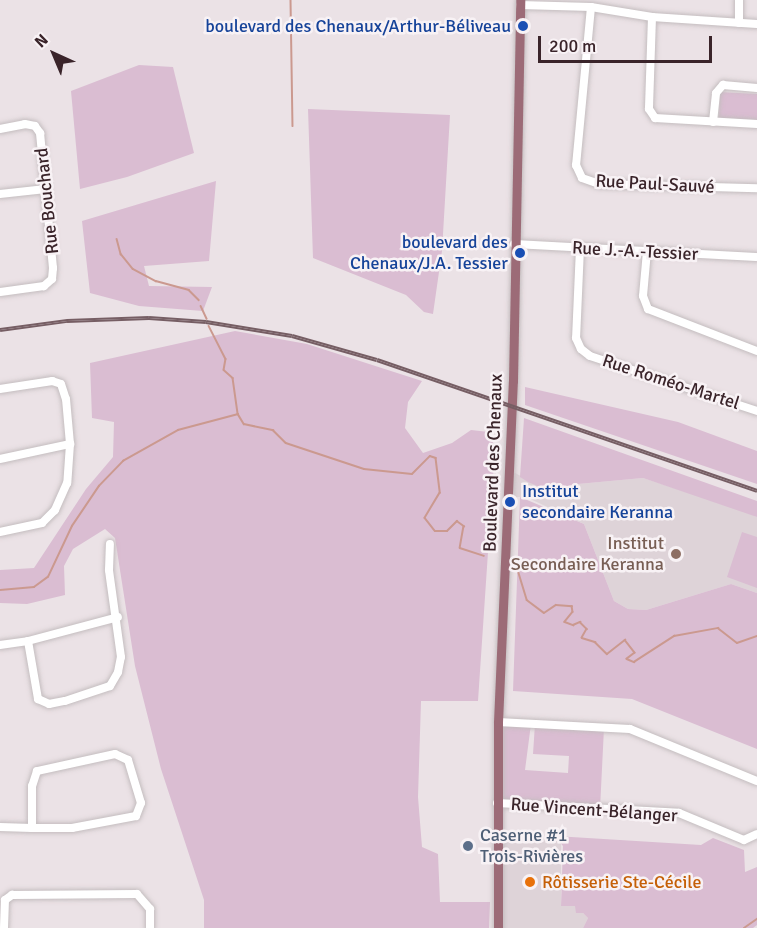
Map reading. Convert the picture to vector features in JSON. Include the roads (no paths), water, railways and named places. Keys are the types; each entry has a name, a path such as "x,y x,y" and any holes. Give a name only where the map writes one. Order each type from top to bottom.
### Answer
{"main road":[{"name":"Boulevard des Chenaux","path":"498,928 498,722 513,381 520,2"}],"street":[{"path":"739,0 739,23"},
{"path":"520,2 591,7 652,17 757,24"},
{"name":"Rue Paul-Sauvé","path":"591,7 576,165 582,178 599,184 757,189"},
{"path":"652,17 649,109 655,117 757,124"},
{"path":"713,122 716,93 723,85 757,88"},
{"name":"Rue Bouchard","path":"0,129 35,126 40,133 52,279 44,286 0,292"},
{"path":"0,194 45,189"},
{"name":"Rue J.-A.-Tessier","path":"514,244 757,257"},
{"name":"Rue Roméo-Martel","path":"580,248 576,338 581,349 590,356 757,411"},
{"path":"647,251 643,296 648,309 757,351"},
{"path":"0,388 52,381 61,384 66,399 70,444 67,483 55,510 42,523 0,532"},
{"path":"0,459 70,444"},
{"path":"28,641 38,699 49,704 110,686 118,672 121,657 118,617 109,570 110,544"},
{"path":"0,645 28,641 118,617"},
{"path":"498,722 630,729 757,781"},
{"path":"0,827 32,828 72,828 136,816 141,803 128,760 115,754 38,771 32,786 32,828"},
{"name":"Rue Vincent-Bélanger","path":"497,803 679,813 744,840 757,834"},
{"path":"4,928 5,900 12,895 136,894 150,909 150,928"}],"waterway":[{"path":"291,0 293,126"},
{"path":"117,239 121,254 133,269 156,281 189,290 199,300"},
{"path":"201,306 207,319"},
{"path":"209,326 226,359 224,370 233,378 238,414"},
{"path":"0,590 34,587 48,577 72,526 99,486 123,461 178,430 238,414 244,424 273,430 286,443 364,469 412,474 430,456 436,458 440,493 425,518 435,531 447,531 457,521 464,526 460,548 484,556"},
{"path":"518,570 527,600 544,613 556,605 572,606 573,612 565,622 573,625 580,622 587,629 582,638 595,642 607,654 625,640 635,653 627,659 634,662 674,636 718,628 737,643 757,636"},
{"path":"744,928 757,919"}],"railway":[{"path":"0,330 67,321 149,318 206,322 292,336 377,360 757,491"}],"place":[{"name":"boulevard des Chenaux/Arthur-Béliveau","path":"523,26"},
{"name":"boulevard des Chenaux/J.A. Tessier","path":"520,253"},
{"name":"Institut secondaire Keranna","path":"510,502"},
{"name":"Institut Secondaire Keranna","path":"676,554"},
{"name":"Caserne #1 Trois-Rivières","path":"468,846"},
{"name":"Rôtisserie Ste-Cécile","path":"530,882"}]}
